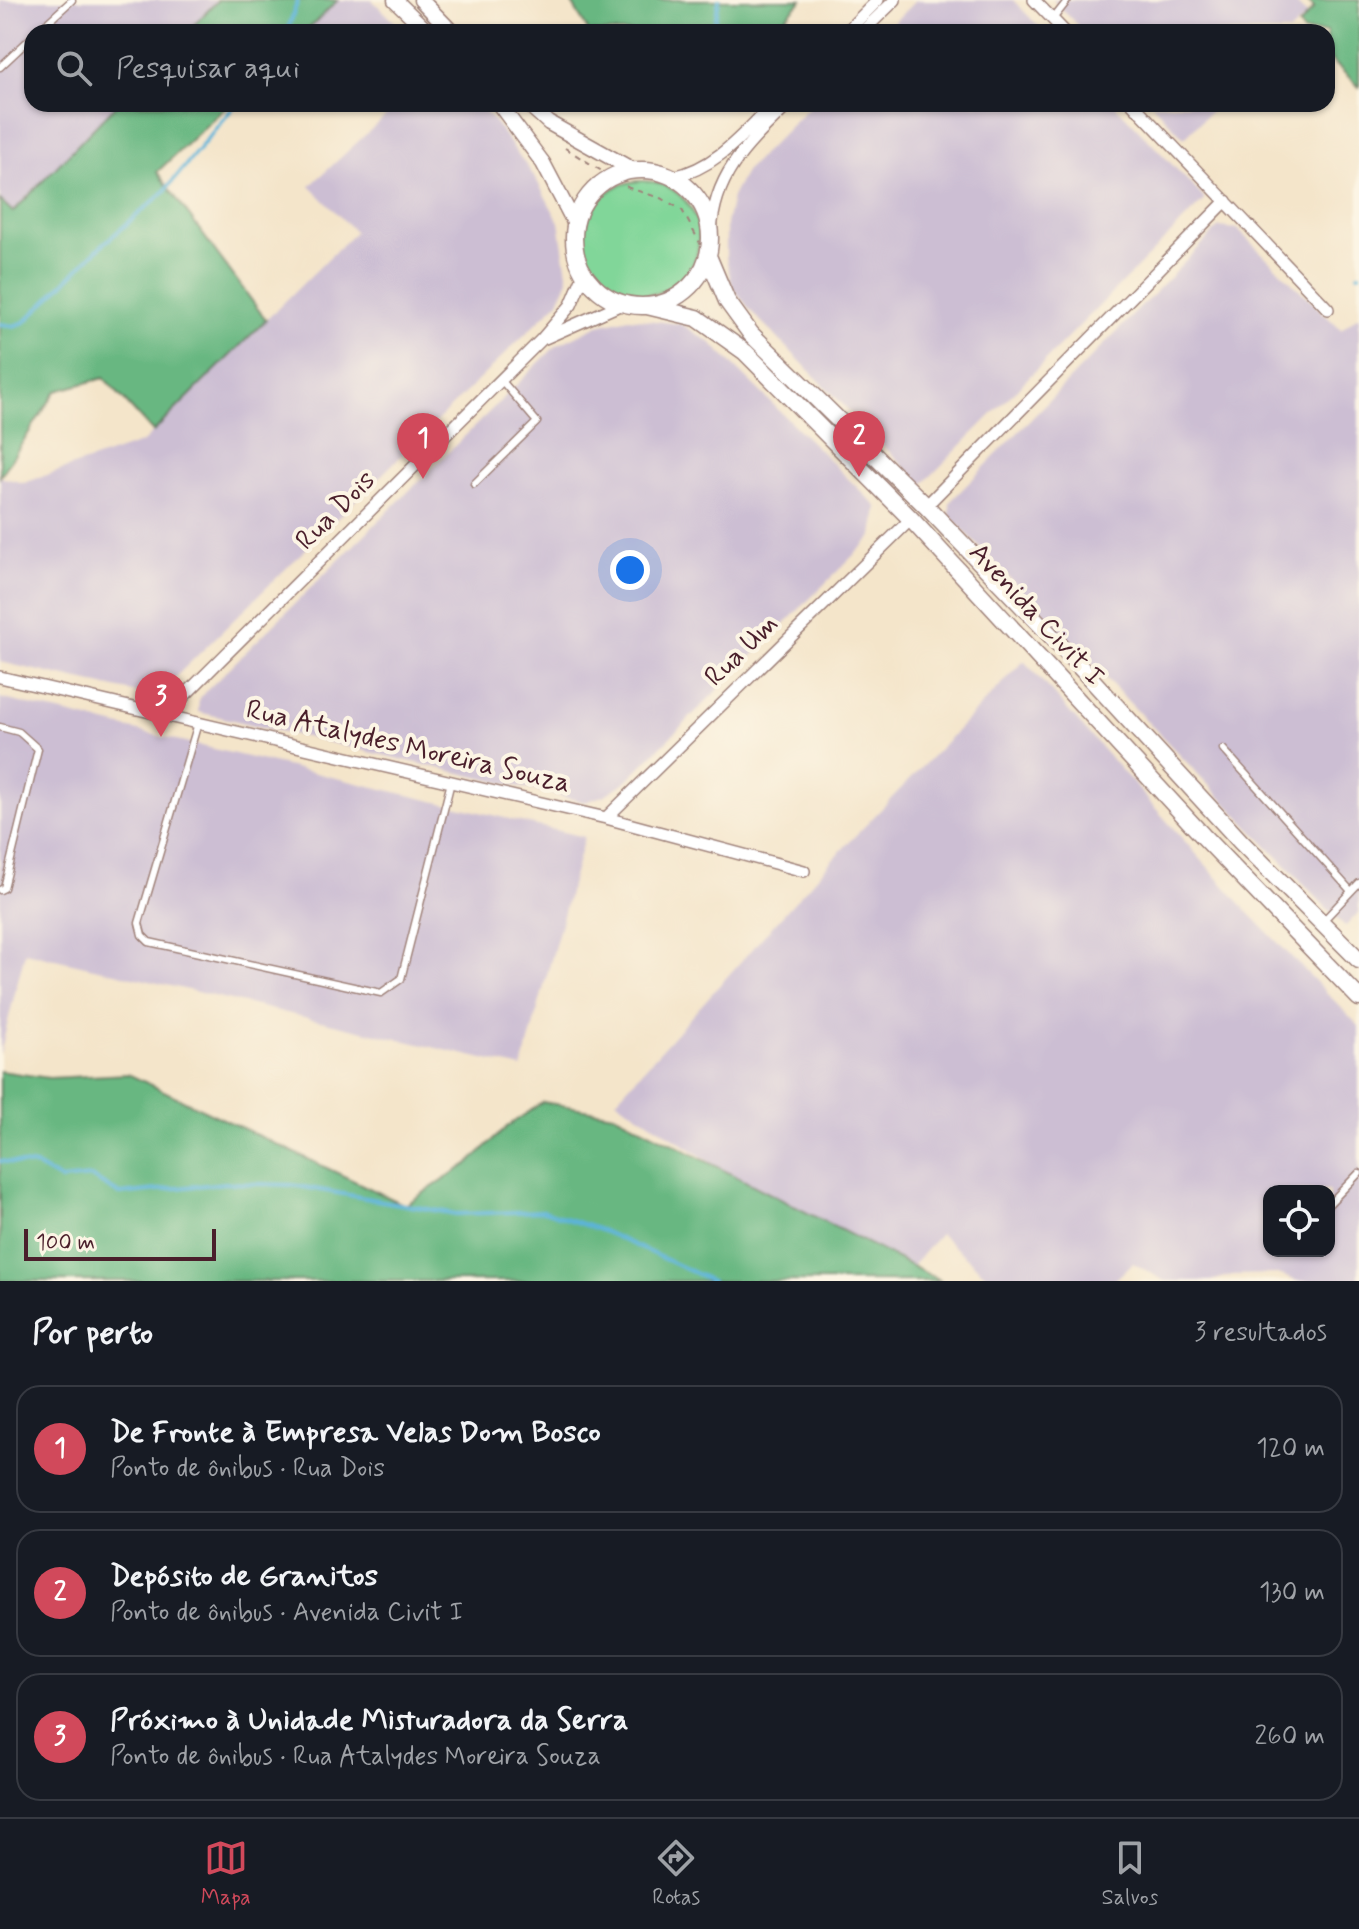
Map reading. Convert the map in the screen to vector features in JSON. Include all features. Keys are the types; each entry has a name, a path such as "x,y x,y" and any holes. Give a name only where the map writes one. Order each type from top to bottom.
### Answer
{"main road":[{"path":"633,170 654,170 673,177 699,200 711,233 708,256 700,275 686,291 668,301 647,306 624,303 597,289 584,274 575,250 575,224 592,191 612,176 633,170"},
{"name":"Avenida Civit I","path":"708,256 727,301 751,334 926,506 1057,642 1241,842 1359,960"},
{"name":"Avenida Civit I","path":"647,306 697,318 723,334 911,519 1046,661 1203,836 1359,998"}],"street":[{"path":"395,0 420,24"},
{"path":"421,0 444,24"},
{"path":"854,24 878,0"},
{"path":"870,24 895,0"},
{"path":"1034,0 1058,24"},
{"path":"505,112 543,163 575,224"},
{"path":"537,112 549,123 633,170"},
{"path":"673,177 693,173 720,155 765,112"},
{"path":"711,233 712,204 729,169 751,140 781,112"},
{"path":"1141,112 1328,309"},
{"path":"926,506 1226,201"},
{"name":"Rua Dois","path":"165,715 541,340 571,305 584,274"},
{"name":"Rua Dois","path":"541,340 624,303"},
{"name":"Rua Um","path":"606,818 911,519"},
{"name":"Rua Atalydes Moreira Souza","path":"0,677 606,818 804,871"}],"lane":[{"path":"46,24 72,0"},
{"path":"1053,19 1068,0"},
{"path":"0,67 24,44"},
{"path":"474,484 537,422 501,380"},
{"path":"198,723 139,923 142,935 149,942 381,993 401,979 451,782"},
{"path":"0,727 19,732 38,749 4,888 0,890"},
{"path":"1223,749 1351,891"},
{"path":"1322,922 1359,883"},
{"path":"1335,1198 1359,1173"}],"shaded area":[{"path":"0,0 218,0 195,24 24,24 24,112 109,112 13,212 0,200"},
{"path":"338,0 372,0 397,24 313,24"},
{"path":"916,0 1013,0 1036,24 892,24"},
{"path":"1053,0 1293,0 1307,15 1298,24 1076,24"},
{"path":"390,112 485,112 536,179 559,222 568,279 559,301 155,697 0,662 0,477 24,483 143,442 355,232 310,186"},
{"path":"804,112 1122,112 1205,199 922,485 750,310 732,286 726,257 726,224 732,197 745,172"},
{"path":"1160,112 1210,112 1184,138"},
{"path":"1219,227 1237,229 1341,330 1359,315 1359,912 1345,927 950,516 950,502"},
{"path":"629,318 681,324 711,343 877,507 873,536 625,782 605,795 585,802 198,712 199,698 556,346 598,325"},
{"path":"1024,661 1248,912 1359,1026 1359,1281 1297,1281 1278,1274 1233,1275 1211,1281 1165,1281 1133,1263 1114,1281 993,1281 940,1234 899,1281 892,1281 616,1100 833,859"},
{"path":"0,698 584,837 522,1068 25,952 0,1054"}],"green space":[{"path":"218,0 338,0 313,24 195,24"},
{"path":"570,0 802,0 780,24 584,24"},
{"path":"1306,0 1359,0 1359,87 1335,64 1335,24 1301,24 1314,8"},
{"path":"109,112 221,112 157,172 266,320 153,432 104,378 56,391 0,477 0,200 13,212"},
{"path":"642,181 664,185 683,197 695,216 699,238 695,260 683,279 664,291 642,295 620,291 601,279 589,260 585,238 589,216 601,197 620,185"},
{"path":"0,1071 49,1078 128,1074 405,1205 469,1163 508,1126 543,1102 614,1114 941,1281 0,1281"}],"waterway":[{"path":"290,24 298,0"},
{"path":"714,24 719,0"},
{"path":"0,324 13,326 25,322 101,246 163,193 229,112"},
{"path":"0,1161 36,1166 61,1180 91,1177 120,1194 225,1183 292,1185 456,1214 544,1211 603,1231 712,1281"}],"place":[{"name":"Depósito de Granitos","path":"859,477"},
{"name":"De Fronte à Empresa Velas Dom Bosco","path":"423,479"},
{"name":"Próximo à Unidade Misturadora da Serra","path":"161,737"}]}
